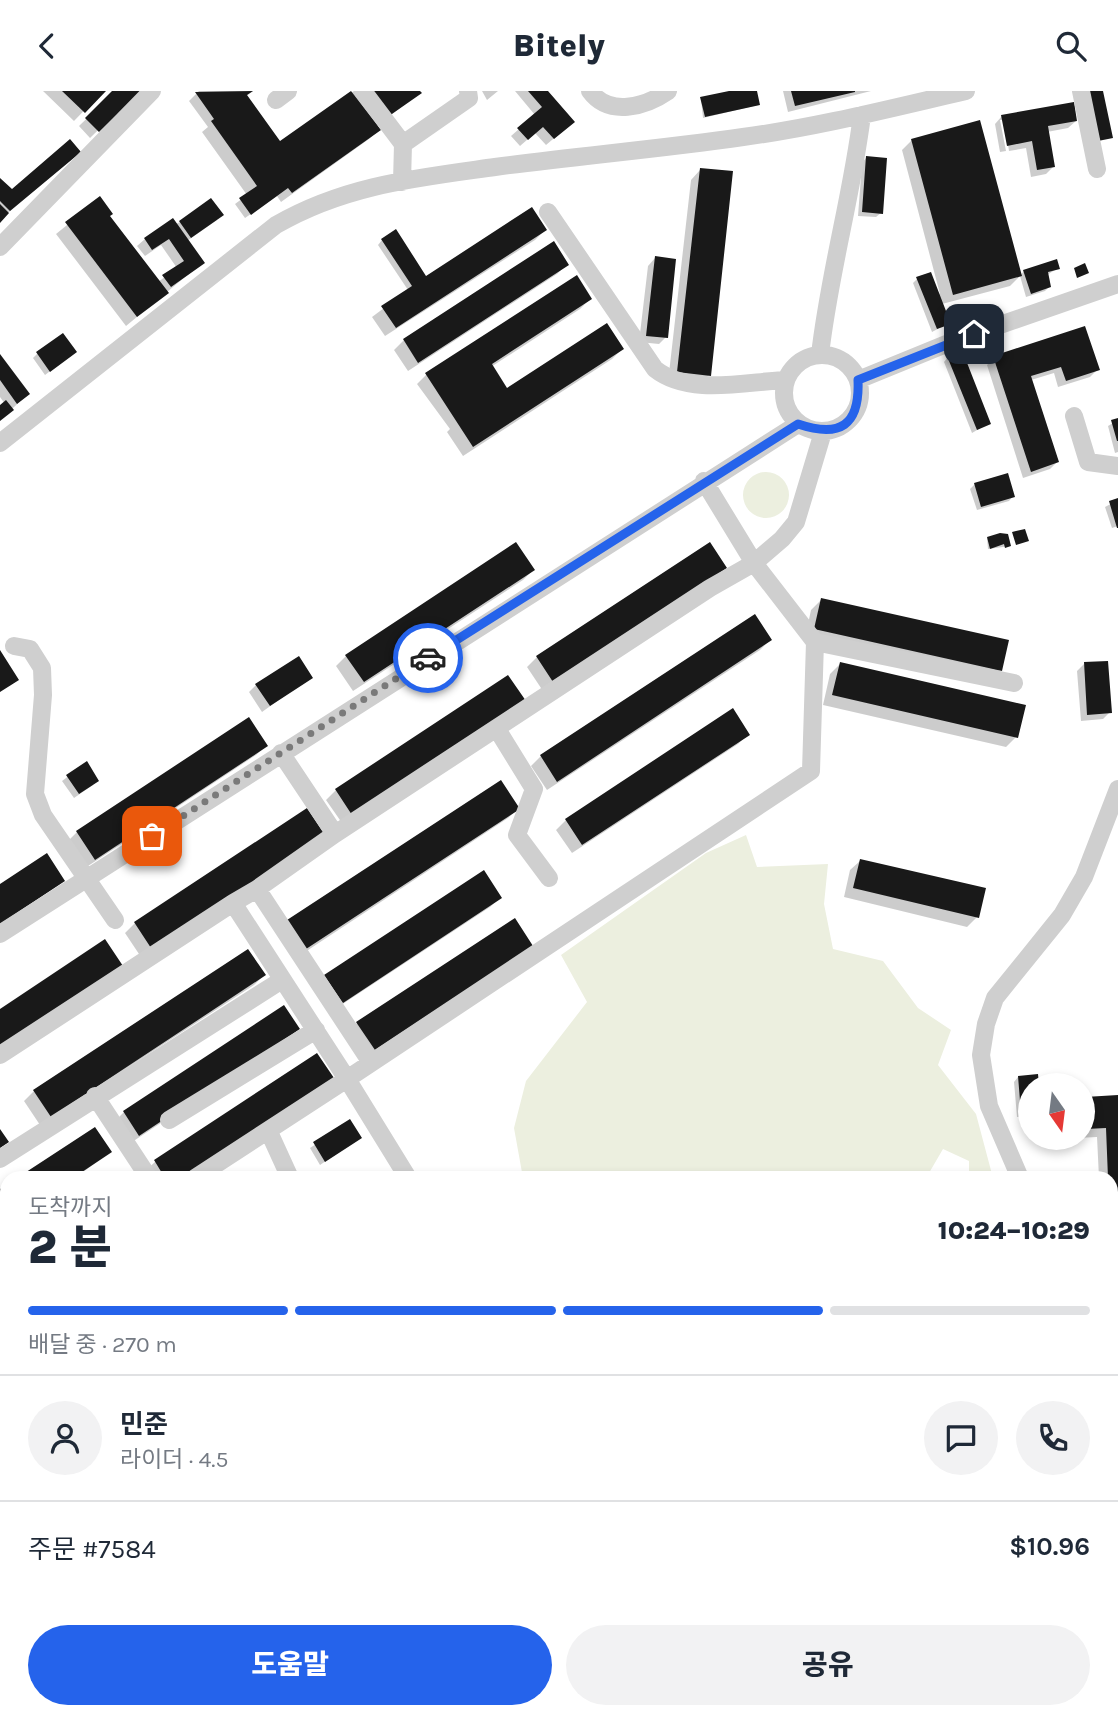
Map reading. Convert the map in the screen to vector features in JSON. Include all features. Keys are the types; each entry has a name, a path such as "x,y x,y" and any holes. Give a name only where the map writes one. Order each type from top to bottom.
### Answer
{"street":[{"path":"0,247 152,91"},
{"path":"363,91 403,144 402,182"},
{"path":"403,144 469,98 468,91"},
{"path":"590,91 605,105 625,107 640,105 668,91"},
{"path":"0,443 276,225 308,207 351,191 659,146 742,137 862,115 967,91"},
{"path":"1081,91 1097,169"},
{"path":"820,355 824,319 857,157 862,115"},
{"path":"548,212 655,369 669,380 691,385 785,380"},
{"path":"858,380 951,342 1118,284"},
{"path":"820,355 844,361 858,380 859,404 846,424 823,432 798,424 785,407 785,380 798,363 820,355"},
{"path":"1074,416 1088,462 1118,466"},
{"path":"0,933 704,481 798,424"},
{"path":"0,1055 257,889 335,834 710,588 754,563 782,540 796,522 823,432"},
{"path":"206,1171 811,771 815,642 754,563 704,481"},
{"path":"815,642 1014,683"},
{"path":"15,646 30,649 41,668 41,719 35,795 43,815 115,920"},
{"path":"497,729 534,789 517,835 549,878"},
{"path":"281,753 335,834"},
{"path":"1017,1171 989,1106 981,1055 986,1024 995,998 1062,915 1084,877 1118,789"},
{"path":"257,889 370,1061"},
{"path":"233,903 404,1171"},
{"path":"0,1159 282,979"},
{"path":"169,1120 316,1030"},
{"path":"95,1096 144,1171"},
{"path":"269,1132 287,1171"}],"green space":[{"path":"766,472 782,479 789,495 782,511 766,518 750,511 743,495 750,479"},
{"path":"746,835 757,867 828,864 824,904 833,949 883,961 918,1008 951,1030 938,1065 976,1114 991,1171 969,1171 969,1161 943,1149 930,1171 522,1171 514,1128 526,1081 587,1002 561,955 706,853"}],"building":[{"path":"62,91 106,91 85,113"},
{"path":"112,91 141,91 99,132 85,118"},
{"path":"253,91 247,95 280,141 351,91 381,130 292,193 288,188 251,215 239,198 257,186 211,121 214,119 195,92"},
{"path":"371,91 420,91 422,93 389,116"},
{"path":"528,91 548,91 575,122 554,139 543,127 528,140 517,128 542,107"},
{"path":"729,91 757,91 760,105 705,117 700,97"},
{"path":"791,91 855,91 855,92 795,106"},
{"path":"1087,91 1103,91 1113,138 1098,141"},
{"path":"1074,102 1077,121 1048,126 1055,167 1037,170 1032,141 1007,146 1001,115"},
{"path":"980,120 1022,276 953,295 911,139"},
{"path":"70,139 81,152 10,211 0,201 0,178 12,189"},
{"path":"866,156 887,158 883,214 862,212"},
{"path":"700,168 733,171 711,376 677,372"},
{"path":"100,196 113,214 110,216 169,293 137,317 65,222"},
{"path":"211,198 224,215 191,238 179,221"},
{"path":"0,204 9,213 0,223"},
{"path":"532,207 547,230 396,328 381,306 412,286 381,239 396,229 426,276"},
{"path":"173,218 205,263 171,287 162,275 184,261 169,239 152,250 144,238"},
{"path":"554,241 569,265 418,363 403,339"},
{"path":"655,256 676,259 668,338 646,336"},
{"path":"1057,259 1060,269 1048,272 1051,287 1031,294 1023,270"},
{"path":"1085,263 1089,273 1077,278 1074,268"},
{"path":"931,272 951,324 937,329 916,277"},
{"path":"577,275 592,299 492,364 507,388 607,323 624,349 473,447 425,373"},
{"path":"1085,326 1100,370 1066,381 1061,367 1031,376 1059,462 1031,472 993,356"},
{"path":"63,333 77,352 50,372 36,352"},
{"path":"962,350 991,424 977,430 947,356"},
{"path":"0,354 30,394 17,404 0,380"},
{"path":"6,400 14,410 0,421 0,405"},
{"path":"1118,418 1118,441 1117,441 1111,420"},
{"path":"1008,473 1015,497 981,507 974,483"},
{"path":"1118,498 1118,528 1117,528 1109,501"},
{"path":"1025,529 1029,541 1016,545 1012,532"},
{"path":"1000,533 1008,534 1011,546 1005,548 1004,544 990,549 987,537"},
{"path":"516,542 535,570 364,682 345,655"},
{"path":"710,542 727,568 553,682 536,656"},
{"path":"821,598 1009,640 1002,671 814,629"},
{"path":"755,614 772,640 557,782 540,755"},
{"path":"0,650 19,680 0,692"},
{"path":"299,656 313,678 270,706 255,684"},
{"path":"1108,661 1112,713 1087,715 1084,662"},
{"path":"840,662 1026,705 1018,738 832,695"},
{"path":"508,675 526,701 352,815 335,789"},
{"path":"733,708 750,735 582,845 565,819"},
{"path":"249,717 268,746 95,860 76,831"},
{"path":"87,761 99,781 79,794 66,775"},
{"path":"501,780 520,809 306,949 287,920"},
{"path":"307,808 325,835 151,948 134,922"},
{"path":"47,853 65,881 0,924 0,884"},
{"path":"860,859 986,888 979,918 853,888"},
{"path":"484,870 502,898 343,1003 324,975"},
{"path":"515,918 533,946 375,1050 356,1022"},
{"path":"105,939 123,966 0,1047 0,1009"},
{"path":"248,949 266,975 51,1117 33,1090"},
{"path":"284,1005 300,1029 139,1136 123,1111"},
{"path":"317,1053 334,1078 192,1171 161,1171 154,1160"},
{"path":"1118,1095 1118,1171 1108,1171 1106,1128 1096,1128 1096,1096"},
{"path":"350,1119 362,1138 325,1162 313,1142"},
{"path":"95,1127 112,1152 84,1171 28,1171"},
{"path":"0,1129 9,1142 0,1148"}],"way so far":[{"path":"152,836 428,658"}],"route":[{"path":"428,658 798,424 823,432 846,424 859,404 858,380 974,334"}]}
